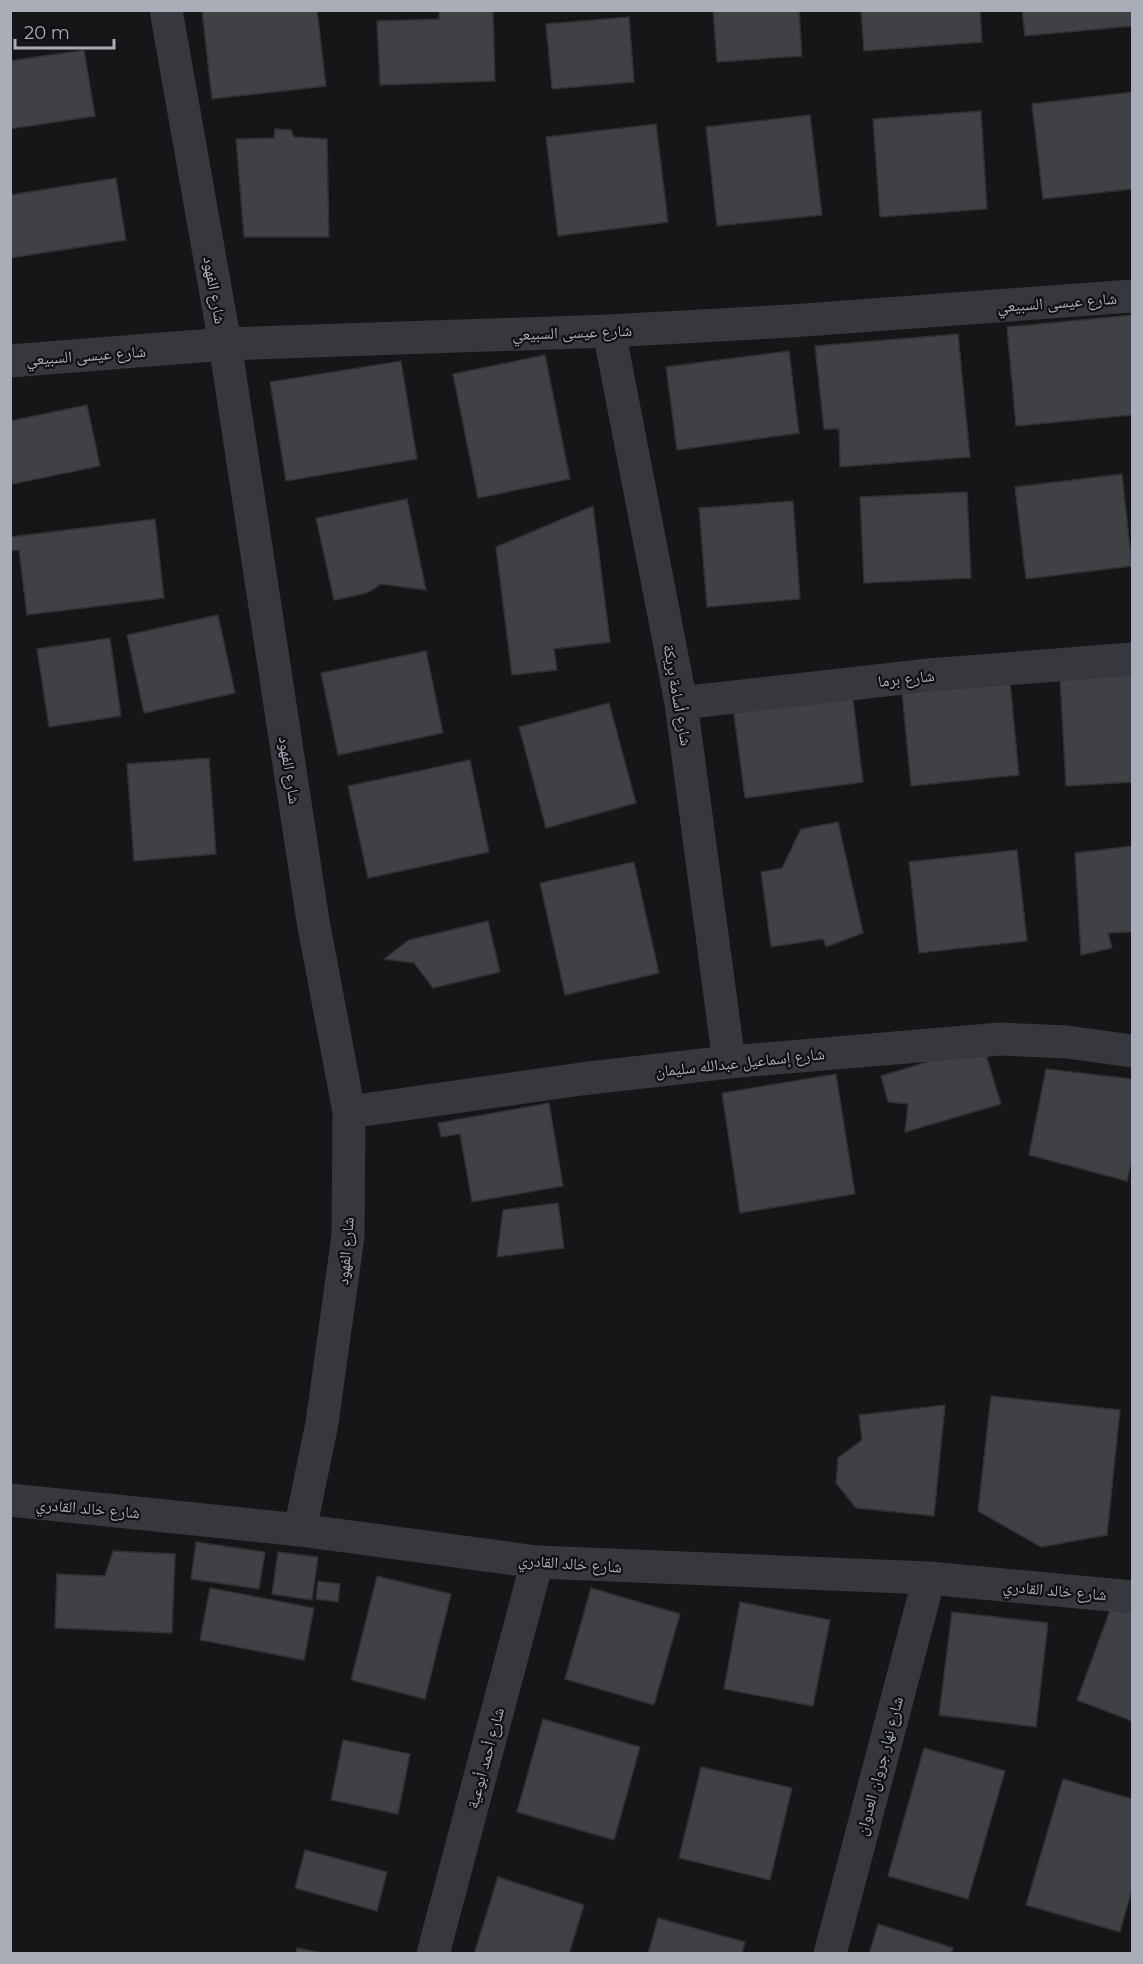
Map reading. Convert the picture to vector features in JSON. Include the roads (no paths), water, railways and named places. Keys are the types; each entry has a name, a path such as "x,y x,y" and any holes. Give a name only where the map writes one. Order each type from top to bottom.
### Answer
{"street":[{"name":"شارع الفهود","path":"166,10 225,344 313,921 349,1112 348,1236 322,1424 300,1530"},
{"name":"شارع عيسى السبيعي","path":"10,361 225,344 609,331 803,320 1132,296"},
{"name":"شارع أسامة بريكة","path":"609,331 681,703 729,1062"},
{"name":"شارع برما","path":"681,703 929,675 1132,659"},
{"name":"شارع إسماعيل عبدالله سليمان","path":"349,1112 581,1079 729,1062 1001,1039 1067,1042 1132,1051"},
{"name":"شارع خالد القادري","path":"10,1500 300,1530 537,1562 929,1578 1132,1597"},
{"name":"شارع أحمد أبوعية","path":"433,1953 537,1562"},
{"name":"شارع نهار جروان العدوان","path":"830,1953 929,1578"}]}
